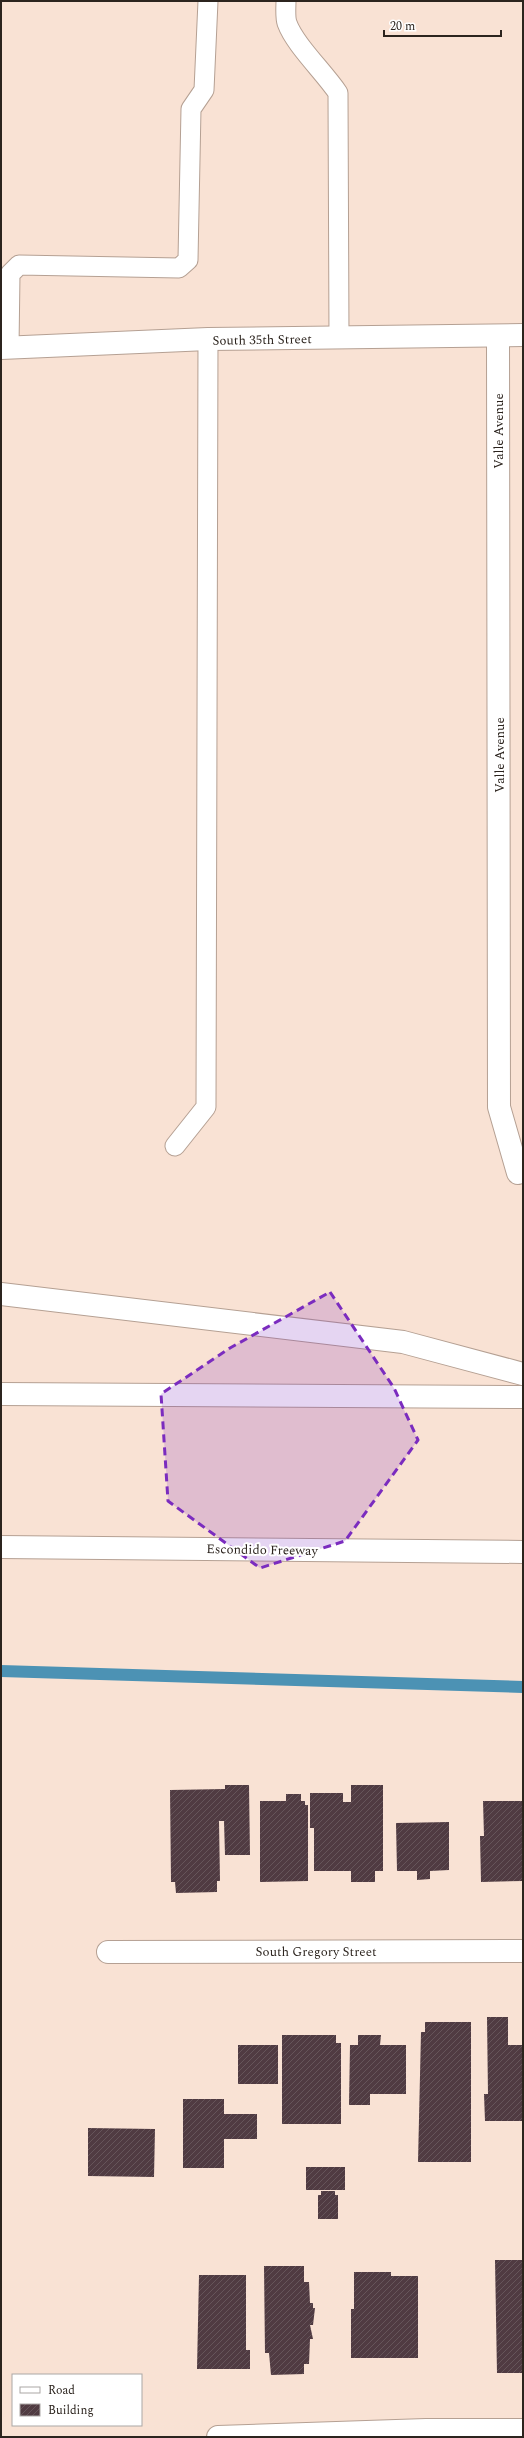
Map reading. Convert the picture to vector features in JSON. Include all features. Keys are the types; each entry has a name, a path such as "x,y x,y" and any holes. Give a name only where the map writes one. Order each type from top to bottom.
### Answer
{"main road":[{"name":"Valle Avenue","path":"498,336 499,1107 518,1173"},
{"name":"South 35th Street","path":"5,347 208,339 523,336"},
{"path":"1,1294 403,1342 523,1374"},
{"path":"1,1394 523,1397"},
{"name":"Escondido Freeway","path":"1,1547 523,1552"},
{"name":"South Gregory Street","path":"108,1952 523,1951"},
{"path":"218,2437 426,2430 523,2430"}],"lane":[{"path":"5,347 10,274 20,265 178,268 188,260 192,109 204,90 208,1"},
{"path":"286,1 286,22 301,46 323,72 338,93 339,338"},
{"path":"175,1146 206,1107 208,339"}],"highlighted area":[{"path":"330,1292 394,1388 418,1440 345,1541 260,1568 168,1501 161,1394 230,1348"}],"building":[{"path":"225,1785 249,1785 250,1855 225,1855 224,1821 219,1821 220,1881 217,1881 217,1892 176,1893 175,1882 171,1882 170,1790 225,1789"},
{"path":"351,1785 383,1785 383,1871 375,1871 375,1882 351,1882 351,1871 314,1871 314,1828 310,1828 310,1793 343,1793 343,1802 351,1802"},
{"path":"286,1794 301,1794 301,1801 305,1801 305,1805 308,1805 308,1881 260,1882 260,1801 286,1801"},
{"path":"483,1801 523,1801 523,1881 481,1882 480,1836 484,1836"},
{"path":"449,1822 449,1870 430,1871 430,1879 417,1880 417,1871 397,1871 396,1823"},
{"path":"487,2017 508,2017 508,2045 523,2045 523,2121 485,2121 484,2094 488,2094"},
{"path":"425,2022 471,2022 471,2162 418,2162 421,2032 425,2032"},
{"path":"282,2035 336,2035 336,2043 341,2043 341,2124 282,2124"},
{"path":"358,2035 381,2035 380,2045 406,2045 406,2094 370,2094 370,2105 349,2105 350,2045 358,2045"},
{"path":"238,2045 278,2045 278,2084 238,2084"},
{"path":"183,2099 224,2099 224,2114 257,2114 257,2139 224,2139 224,2168 183,2168"},
{"path":"88,2128 155,2129 154,2177 88,2176"},
{"path":"306,2167 345,2167 345,2190 306,2190"},
{"path":"321,2191 335,2191 335,2195 338,2195 338,2219 318,2219 318,2195 321,2195"},
{"path":"495,2260 523,2260 523,2373 497,2373"},
{"path":"264,2266 304,2266 304,2282 309,2282 310,2303 313,2303 313,2308 315,2308 313,2325 310,2325 313,2339 310,2339 309,2364 304,2364 304,2374 271,2375 269,2353 265,2353"},
{"path":"354,2272 391,2272 391,2276 418,2276 418,2358 351,2358 351,2309 354,2309"},
{"path":"199,2275 246,2275 246,2350 250,2350 250,2369 197,2369"}],"waterway":[{"path":"1,1671 523,1687"}]}
